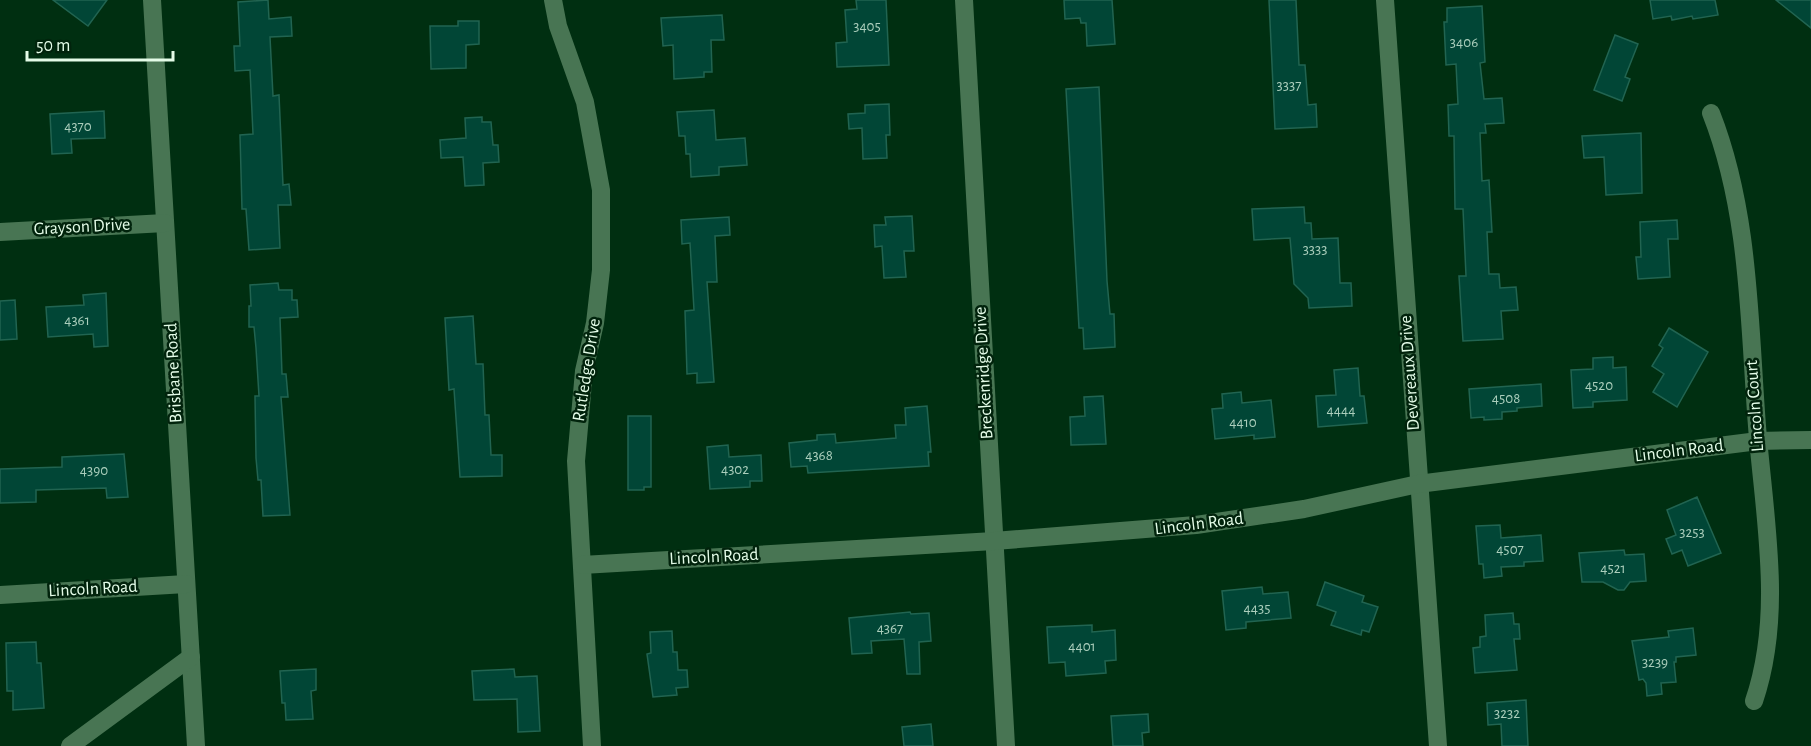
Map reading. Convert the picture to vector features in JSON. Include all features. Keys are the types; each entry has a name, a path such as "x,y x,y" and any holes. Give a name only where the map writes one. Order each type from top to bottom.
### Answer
{"street":[{"name":"Brisbane Road","path":"152,0 196,746"},
{"name":"Rutledge Drive","path":"552,0 558,26 585,102 601,190 601,270 577,425 576,470 592,746"},
{"name":"Breckenridge Drive","path":"964,0 1006,746"},
{"name":"Devereaux Drive","path":"1385,0 1438,746"},
{"name":"Lincoln Court","path":"1711,113 1728,165 1742,237 1771,605 1766,658 1754,701"},
{"name":"Grayson Drive","path":"0,232 165,223"},
{"name":"Lincoln Road","path":"582,565 994,541 1224,522 1305,509 1418,484 1758,441 1811,440"},
{"name":"Lincoln Road","path":"0,595 186,584"},
{"path":"70,746 191,657"}],"building":[{"path":"53,0 107,0 88,26"},
{"path":"268,0 269,19 291,17 292,36 270,37 273,96 279,95 283,185 289,184 291,205 278,205 280,248 249,250 246,209 242,209 240,135 253,134 250,70 235,71 234,46 240,46 238,2"},
{"path":"856,0 886,0 889,65 837,67 836,43 847,42 845,10 857,9"},
{"path":"1064,0 1112,0 1115,44 1087,46 1086,23 1081,23 1080,18 1065,19"},
{"path":"1269,0 1296,0 1299,65 1305,65 1308,105 1316,104 1317,127 1275,129"},
{"path":"1650,0 1715,0 1718,15 1693,19 1692,16 1672,20 1671,16 1653,19"},
{"path":"1776,0 1811,0 1811,28"},
{"path":"1482,6 1485,62 1480,63 1484,99 1502,98 1504,123 1485,124 1486,133 1480,133 1482,181 1489,180 1492,232 1487,232 1489,274 1499,274 1500,288 1516,287 1518,310 1501,311 1503,339 1463,341 1459,276 1466,276 1463,209 1455,209 1454,136 1449,136 1448,105 1458,104 1456,64 1446,65 1444,22 1447,22 1447,8"},
{"path":"722,15 724,40 711,40 712,72 704,72 704,77 674,79 673,45 663,46 661,18"},
{"path":"458,21 479,21 479,44 466,45 466,68 431,69 430,26 458,26"},
{"path":"1615,35 1638,44 1625,77 1630,79 1622,101 1594,90"},
{"path":"1099,87 1107,281 1110,314 1114,314 1115,347 1084,349 1083,328 1079,328 1066,89"},
{"path":"889,104 890,135 886,135 887,158 863,159 862,128 849,129 848,114 865,113 865,105"},
{"path":"714,110 716,140 745,138 747,165 719,167 719,175 691,177 690,154 686,154 685,136 679,136 677,112"},
{"path":"104,111 105,138 71,139 72,153 52,154 50,114"},
{"path":"482,117 482,122 491,122 493,145 498,145 499,162 483,163 484,185 465,186 463,157 441,158 440,140 466,138 465,118"},
{"path":"1641,133 1642,193 1606,195 1604,157 1584,158 1582,136"},
{"path":"1304,207 1305,223 1311,223 1312,239 1338,238 1340,283 1351,283 1352,306 1309,308 1308,298 1294,284 1290,238 1254,240 1252,209"},
{"path":"912,216 914,251 904,251 906,277 884,278 882,246 875,247 874,225 886,225 885,217"},
{"path":"729,217 730,235 715,236 717,282 707,282 714,382 697,383 697,373 687,374 685,311 694,310 690,243 682,244 681,220"},
{"path":"1677,220 1678,239 1668,239 1670,277 1638,279 1636,257 1641,257 1640,222"},
{"path":"278,283 279,290 292,290 292,300 297,300 298,317 280,318 282,374 286,374 288,397 281,397 290,515 263,516 261,480 258,480 256,458 255,396 259,396 254,327 249,327 250,285"},
{"path":"106,293 108,346 94,347 93,334 48,337 46,307 84,305 83,295"},
{"path":"15,300 17,339 0,340 0,301"},
{"path":"473,316 476,364 483,364 485,415 489,415 491,455 502,455 502,476 460,477 454,389 449,390 445,318"},
{"path":"1669,328 1708,352 1677,407 1653,392 1664,374 1652,366 1663,348 1659,345"},
{"path":"1613,357 1613,368 1626,367 1627,400 1593,402 1593,407 1573,408 1571,370 1593,369 1593,358"},
{"path":"1358,368 1360,396 1364,396 1367,423 1318,427 1316,396 1336,395 1334,370"},
{"path":"1541,384 1542,406 1502,412 1502,419 1471,418 1469,389"},
{"path":"1241,392 1242,403 1271,400 1275,437 1254,439 1254,435 1215,439 1212,409 1223,408 1222,394"},
{"path":"1103,396 1106,444 1071,445 1070,417 1085,416 1084,397"},
{"path":"927,406 931,452 928,452 929,466 808,473 807,466 791,467 789,443 817,440 817,435 835,434 836,443 896,438 895,425 906,425 905,408"},
{"path":"628,416 651,416 651,487 644,487 644,490 628,490"},
{"path":"728,445 729,457 761,455 762,481 750,481 750,487 710,489 707,447"},
{"path":"124,454 128,497 107,498 106,488 36,490 36,502 0,503 0,469 62,467 62,457"},
{"path":"1697,497 1721,553 1688,566 1682,550 1672,554 1666,539 1676,535 1667,510"},
{"path":"1500,525 1501,538 1541,535 1543,561 1524,562 1524,566 1501,567 1502,576 1484,578 1483,564 1479,564 1476,526"},
{"path":"1624,550 1625,555 1644,554 1646,581 1630,582 1624,590 1618,590 1603,582 1582,582 1579,553"},
{"path":"1325,582 1364,596 1362,602 1378,607 1369,632 1362,630 1361,635 1331,625 1336,612 1317,605"},
{"path":"1262,587 1263,594 1288,592 1291,618 1246,622 1246,628 1226,630 1222,591"},
{"path":"910,612 911,614 929,613 931,641 919,642 920,674 907,674 904,639 871,641 872,653 852,654 849,618"},
{"path":"1513,613 1514,624 1519,624 1520,639 1514,639 1517,670 1475,673 1473,648 1480,647 1480,637 1486,636 1485,615"},
{"path":"1092,625 1092,632 1115,630 1116,660 1105,661 1106,673 1066,676 1065,662 1049,663 1047,627"},
{"path":"1693,628 1696,655 1676,657 1676,662 1674,662 1676,682 1661,683 1662,694 1647,696 1646,683 1643,679 1639,680 1632,641 1669,637 1668,631"},
{"path":"672,631 673,652 677,652 678,670 687,670 688,687 676,688 677,695 653,697 647,654 651,653 650,632"},
{"path":"36,642 37,663 41,663 44,708 13,710 13,691 7,691 6,643"},
{"path":"316,669 316,690 311,691 313,719 286,720 285,703 282,703 280,671"},
{"path":"514,669 515,677 537,676 540,731 518,732 517,699 474,700 472,671"},
{"path":"1526,700 1528,746 1502,746 1501,724 1488,725 1487,703"},
{"path":"1148,714 1149,732 1142,733 1143,746 1113,746 1111,716"},
{"path":"931,724 933,746 904,746 902,727"}]}
